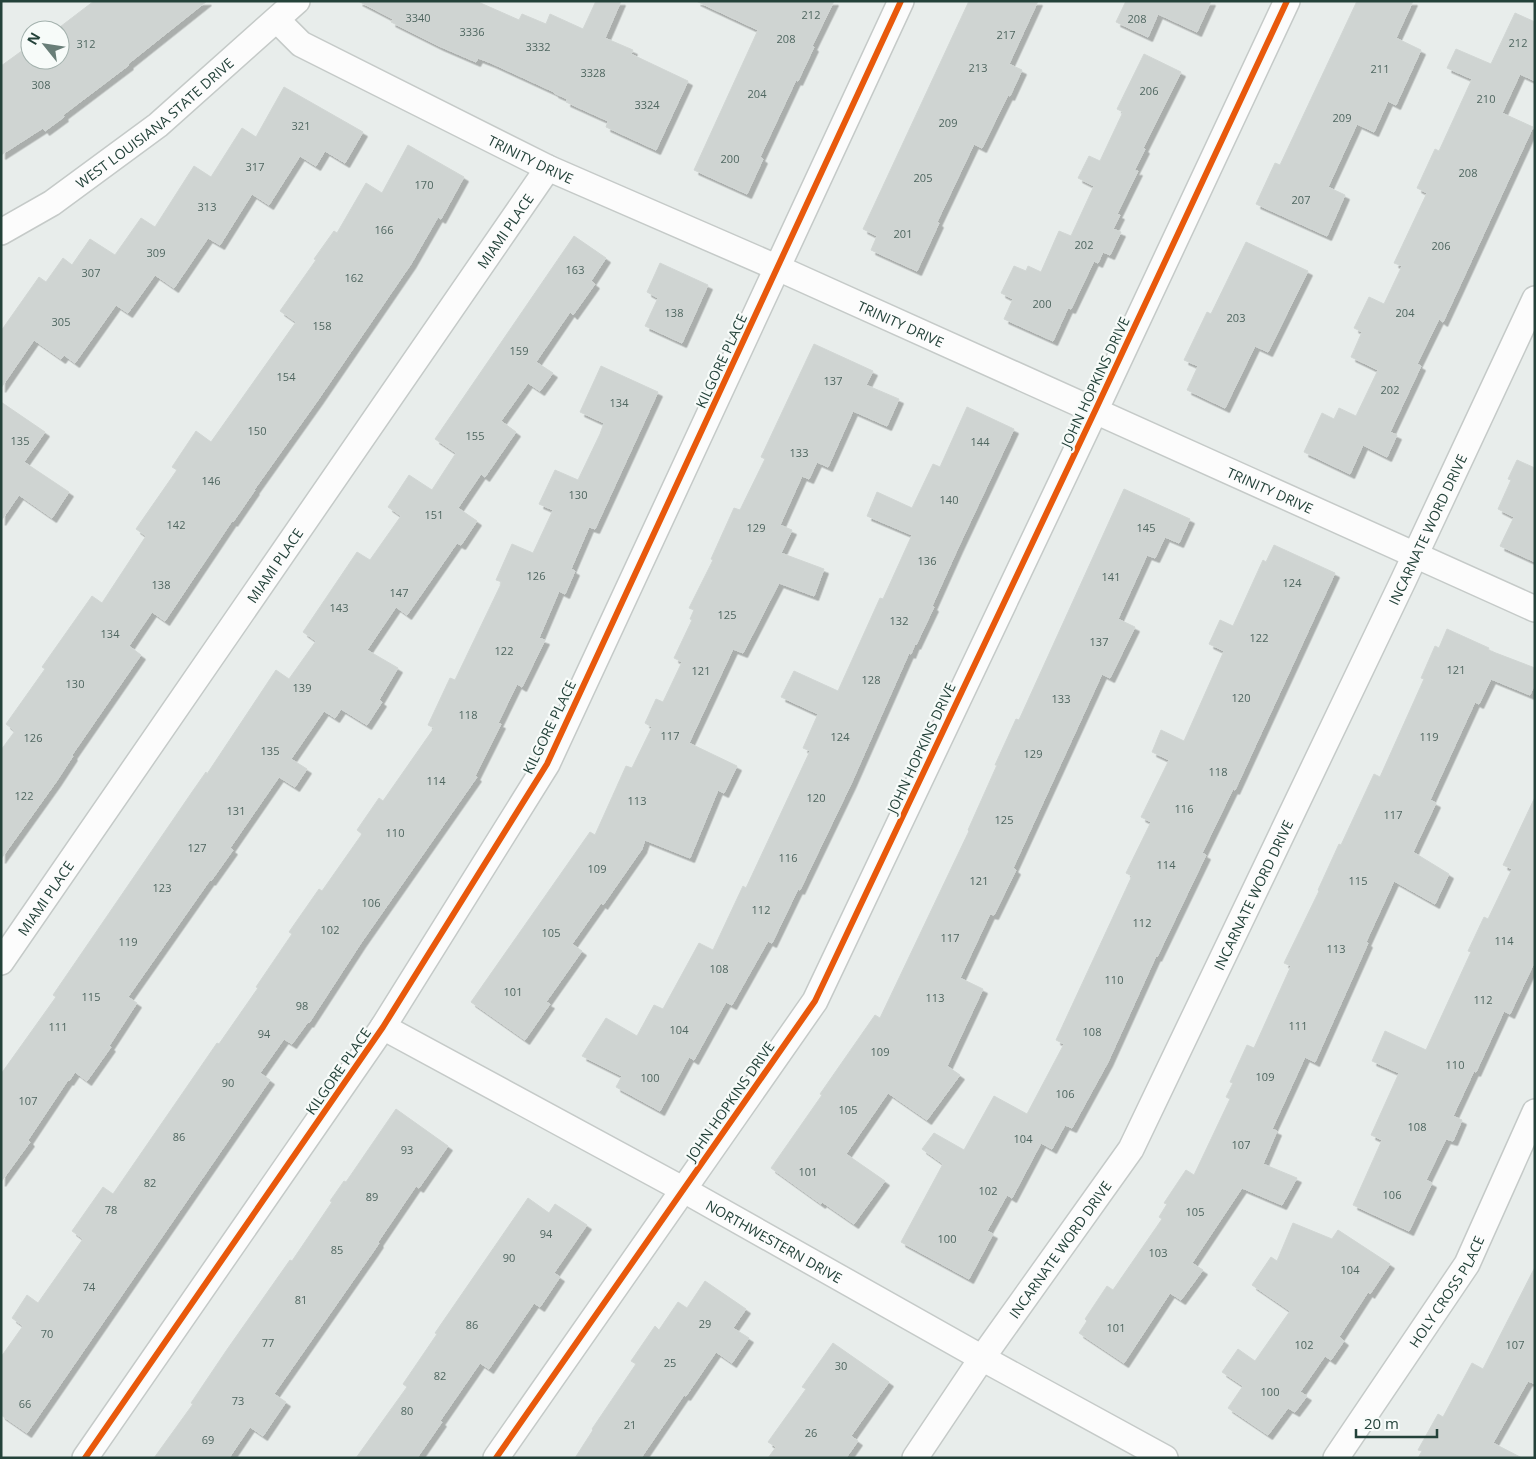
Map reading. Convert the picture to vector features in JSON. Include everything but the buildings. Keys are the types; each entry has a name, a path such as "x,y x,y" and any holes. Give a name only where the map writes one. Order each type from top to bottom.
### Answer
{"street":[{"name":"WEST LOUISIANA STATE DRIVE","path":"1,232 52,203 158,125 297,1"},
{"name":"KILGORE PLACE","path":"85,1458 384,1027 547,764 901,1"},
{"name":"JOHN HOPKINS DRIVE","path":"496,1458 815,1001 1287,1"},
{"name":"TRINITY DRIVE","path":"277,20 301,44 548,168 778,268 1535,609"},
{"name":"MIAMI PLACE","path":"1,962 548,168"},
{"name":"INCARNATE WORD DRIVE","path":"915,1458 982,1358 1131,1149 1415,555 1535,299"},
{"name":"NORTHWESTERN DRIVE","path":"384,1027 684,1190 1164,1458"},
{"name":"HOLY CROSS PLACE","path":"1336,1458 1467,1264 1535,1112"}],"cycle path":[{"path":"85,1458 383,1027 547,764 901,1"},
{"path":"496,1458 815,1001 1287,1"}]}
